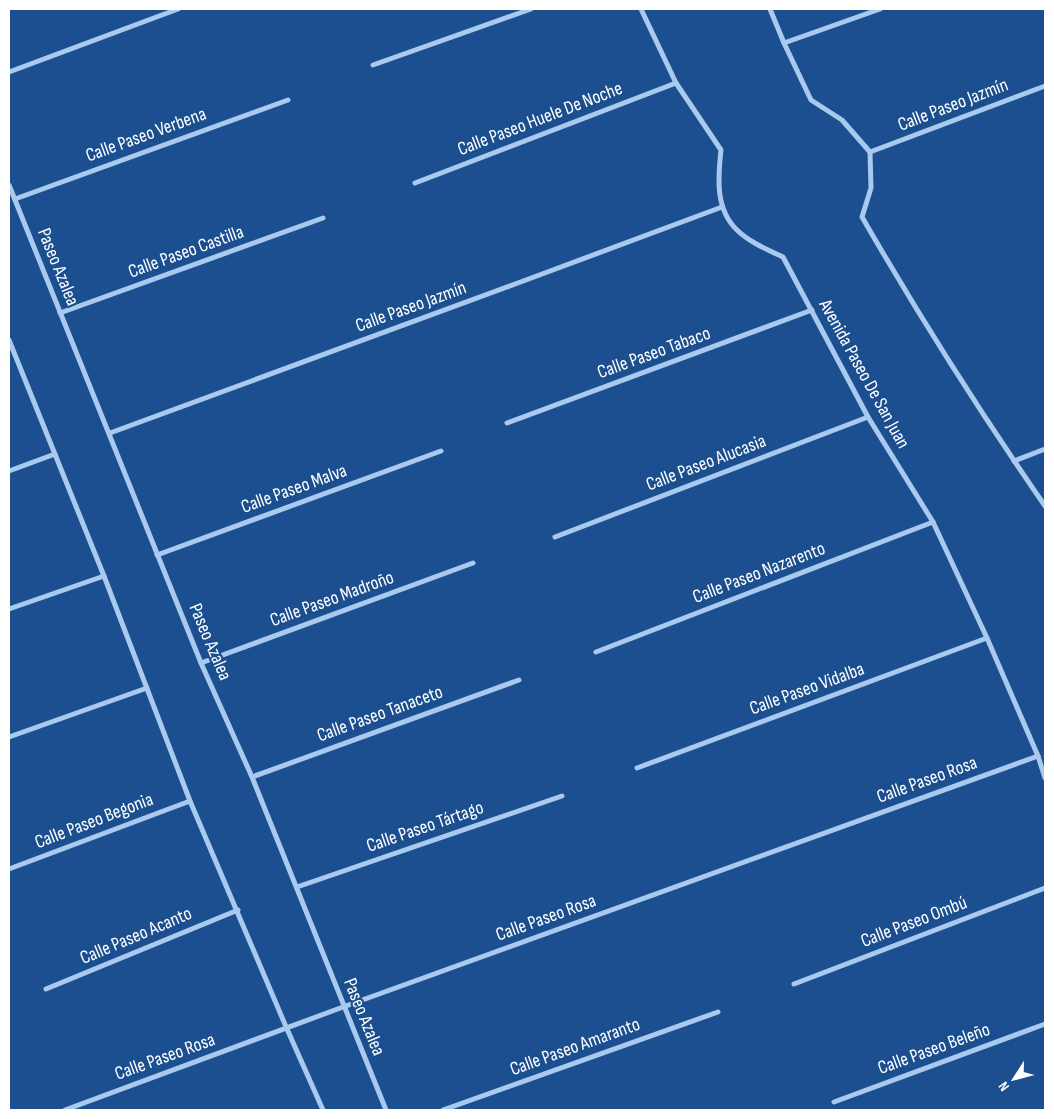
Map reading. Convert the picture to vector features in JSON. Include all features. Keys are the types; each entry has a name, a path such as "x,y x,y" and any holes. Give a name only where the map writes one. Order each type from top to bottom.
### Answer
{"street":[{"path":"9,72 178,9"},
{"path":"373,64 531,9"},
{"name":"Avenida Paseo De San Juan","path":"641,9 676,83 721,150 718,175 722,207 736,230 783,257 868,417 933,522 987,638 1038,756 1045,778"},
{"path":"770,9 811,100 842,120 870,152 871,188 862,217 902,287 1045,506"},
{"path":"784,43 880,9"},
{"name":"Calle Paseo Huele De Noche","path":"415,183 676,83"},
{"name":"Calle Paseo Jazmín","path":"870,152 1045,86"},
{"name":"Calle Paseo Verbena","path":"15,199 288,100"},
{"name":"Paseo Azalea","path":"9,185 201,663 252,777 386,1110"},
{"name":"Calle Paseo Jazmín","path":"110,433 722,207"},
{"name":"Calle Paseo Castilla","path":"60,314 322,218"},
{"name":"Calle Paseo Tabaco","path":"507,423 812,310"},
{"path":"9,340 104,576 190,801 238,910 286,1028 323,1110"},
{"name":"Calle Paseo Alucasia","path":"555,537 868,417"},
{"path":"1014,461 1045,449"},
{"name":"Calle Paseo Malva","path":"157,555 441,451"},
{"path":"9,471 54,454"},
{"name":"Calle Paseo Nazarento","path":"596,652 933,522"},
{"name":"Calle Paseo Madroño","path":"201,663 473,563"},
{"path":"9,609 104,576"},
{"name":"Calle Paseo Vidalba","path":"637,768 987,638"},
{"name":"Calle Paseo Tanaceto","path":"252,777 519,680"},
{"path":"9,737 147,688"},
{"name":"Calle Paseo Rosa","path":"65,1110 343,1007 1038,756"},
{"name":"Calle Paseo Tártago","path":"297,887 562,796"},
{"name":"Calle Paseo Begonia","path":"9,868 190,801"},
{"name":"Calle Paseo Ombú","path":"794,984 1045,888"},
{"name":"Calle Paseo Acanto","path":"46,990 238,910"},
{"name":"Calle Paseo Amaranto","path":"443,1110 718,1012"},
{"name":"Calle Paseo Beleño","path":"834,1102 1045,1024"}]}
